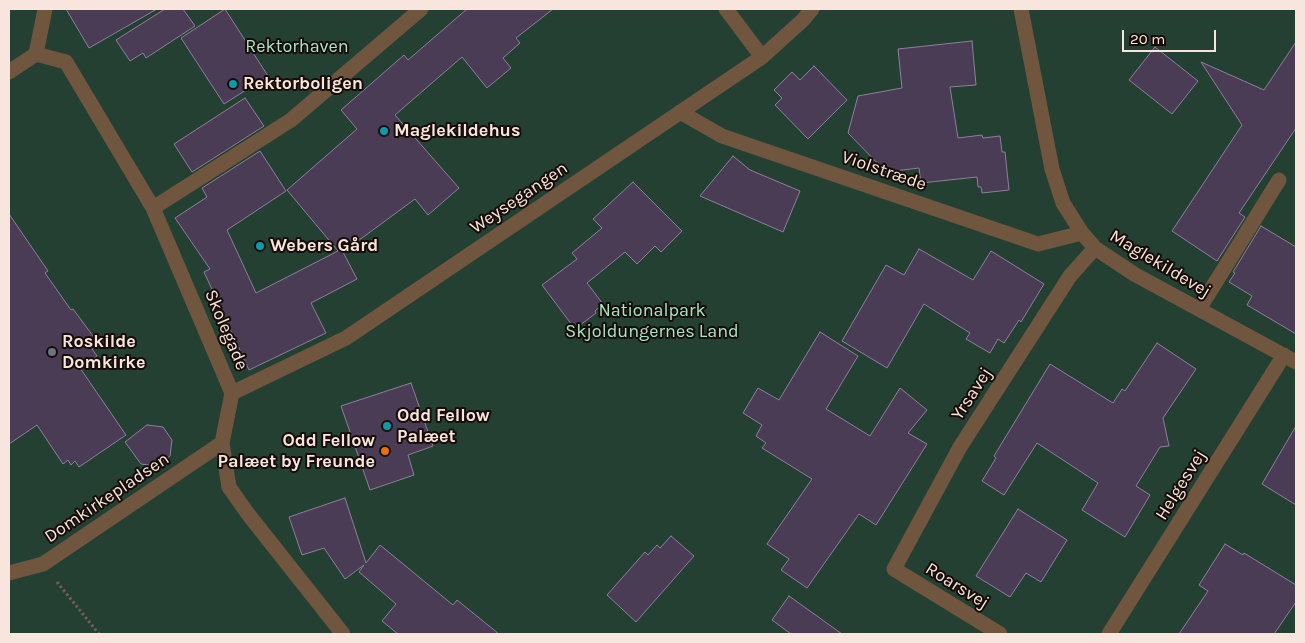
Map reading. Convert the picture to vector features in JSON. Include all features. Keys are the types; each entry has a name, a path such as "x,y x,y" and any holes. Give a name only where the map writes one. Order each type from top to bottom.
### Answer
{"street":[{"path":"9,72 36,54 46,9"},
{"path":"154,208 291,120 421,9"},
{"path":"726,9 762,57"},
{"name":"Weysegangen","path":"232,393 346,338 762,57 803,20 812,9"},
{"name":"Maglekildevej","path":"1021,9 1052,169 1063,203 1082,233 1095,248 1134,274 1290,358"},
{"name":"Skolegade","path":"36,54 66,62 154,208 232,393 222,443 229,487 248,514 343,634"},
{"name":"Violstræde","path":"680,112 722,136 1038,244 1082,233"},
{"path":"1199,309 1280,180"},
{"name":"Yrsavej","path":"894,569 960,447 1070,276 1095,248"},
{"name":"Helgesvej","path":"1109,634 1290,358"},
{"name":"Domkirkepladsen","path":"9,573 43,564 222,443"},
{"name":"Roarsvej","path":"894,569 1000,634"}],"path":[{"path":"43,564 99,634"}],"green space":[{"name":"Nationalpark Skjoldungernes Land","path":"9,9 1296,9 1296,634 9,634"}],"building":[{"path":"66,9 157,9 89,48"},
{"path":"165,9 183,9 195,26 146,58 143,53 130,61 116,40"},
{"path":"225,9 268,76 224,104 181,38"},
{"path":"467,9 553,9 516,38 520,43 503,58 511,68 487,88 462,57 395,115 459,188 428,215 415,199 343,252 357,279 311,303 326,333 249,370 204,272 210,269 175,218 207,197 202,188 260,151 286,191 227,230 256,293 338,251 287,190 357,129 341,110 404,55 408,60"},
{"path":"972,41 976,85 950,87 958,138 982,135 983,138 1000,136 1002,152 1005,152 1009,190 982,193 981,187 978,187 977,177 921,183 919,168 886,172 848,133 858,96 902,88 898,49"},
{"path":"1296,42 1296,128 1239,213 1245,217 1217,261 1172,231 1242,125 1201,62 1264,90"},
{"path":"1155,47 1198,81 1172,114 1129,80"},
{"path":"814,66 847,100 808,139 775,105 782,98 774,90 792,72 800,80"},
{"path":"245,98 264,126 192,172 174,144"},
{"path":"733,156 750,170 800,191 783,232 700,196"},
{"path":"633,182 682,231 661,252 655,246 637,264 625,252 587,283 603,304 595,311 596,313 575,329 542,285 577,259 572,253 602,228 593,219"},
{"name":"Roskilde Domkirke","path":"9,214 48,271 45,273 71,310 73,309 99,344 92,349 97,356 80,368 126,435 79,467 75,461 71,465 68,460 63,464 37,425 9,444"},
{"path":"1261,226 1296,247 1296,334 1247,305 1252,296 1229,282"},
{"path":"919,249 973,280 991,251 1044,284 1021,322 1019,320 1004,343 998,339 990,353 966,339 970,333 924,304 887,368 842,341 886,265 904,275"},
{"path":"820,332 858,356 826,409 870,436 900,388 927,410 908,433 927,444 876,525 859,514 807,588 781,570 789,559 767,544 812,479 762,448 766,443 756,436 762,425 743,413 758,388 779,400"},
{"path":"1157,343 1196,369 1163,418 1169,446 1160,447 1136,486 1150,495 1125,537 1082,510 1098,483 1037,443 1004,495 982,481 996,458 994,456 1050,364 1113,403 1122,389 1125,391"},
{"name":"Odd Fellow Palæet","path":"411,383 433,446 408,455 414,475 370,490 341,406"},
{"path":"147,425 163,427 172,440 170,456 156,466 141,464 125,442"},
{"path":"1296,426 1296,505 1262,484"},
{"path":"345,498 366,563 380,545 453,605 457,600 499,634 398,634 382,621 396,604 359,572 364,565 345,579 324,548 302,555 289,517"},
{"path":"1018,509 1067,540 1041,582 1026,573 1010,597 976,576"},
{"path":"671,536 694,556 636,622 607,595 645,552 648,555 657,545 660,548"},
{"path":"1225,544 1243,555 1244,553 1296,585 1296,602 1274,634 1179,634 1208,591 1199,585"},
{"path":"789,596 842,634 791,634 772,620"}],"place":[{"name":"Rektorboligen","path":"233,84"},
{"name":"Maglekildehus","path":"384,131"},
{"name":"Webers Gård","path":"260,246"},
{"name":"Roskilde Domkirke","path":"52,352"},
{"name":"Odd Fellow Palæet","path":"387,426"},
{"name":"Odd Fellow Palæet by Freunde","path":"385,451"}],"park label":[{"name":"Rektorhaven","path":"297,47"}]}
